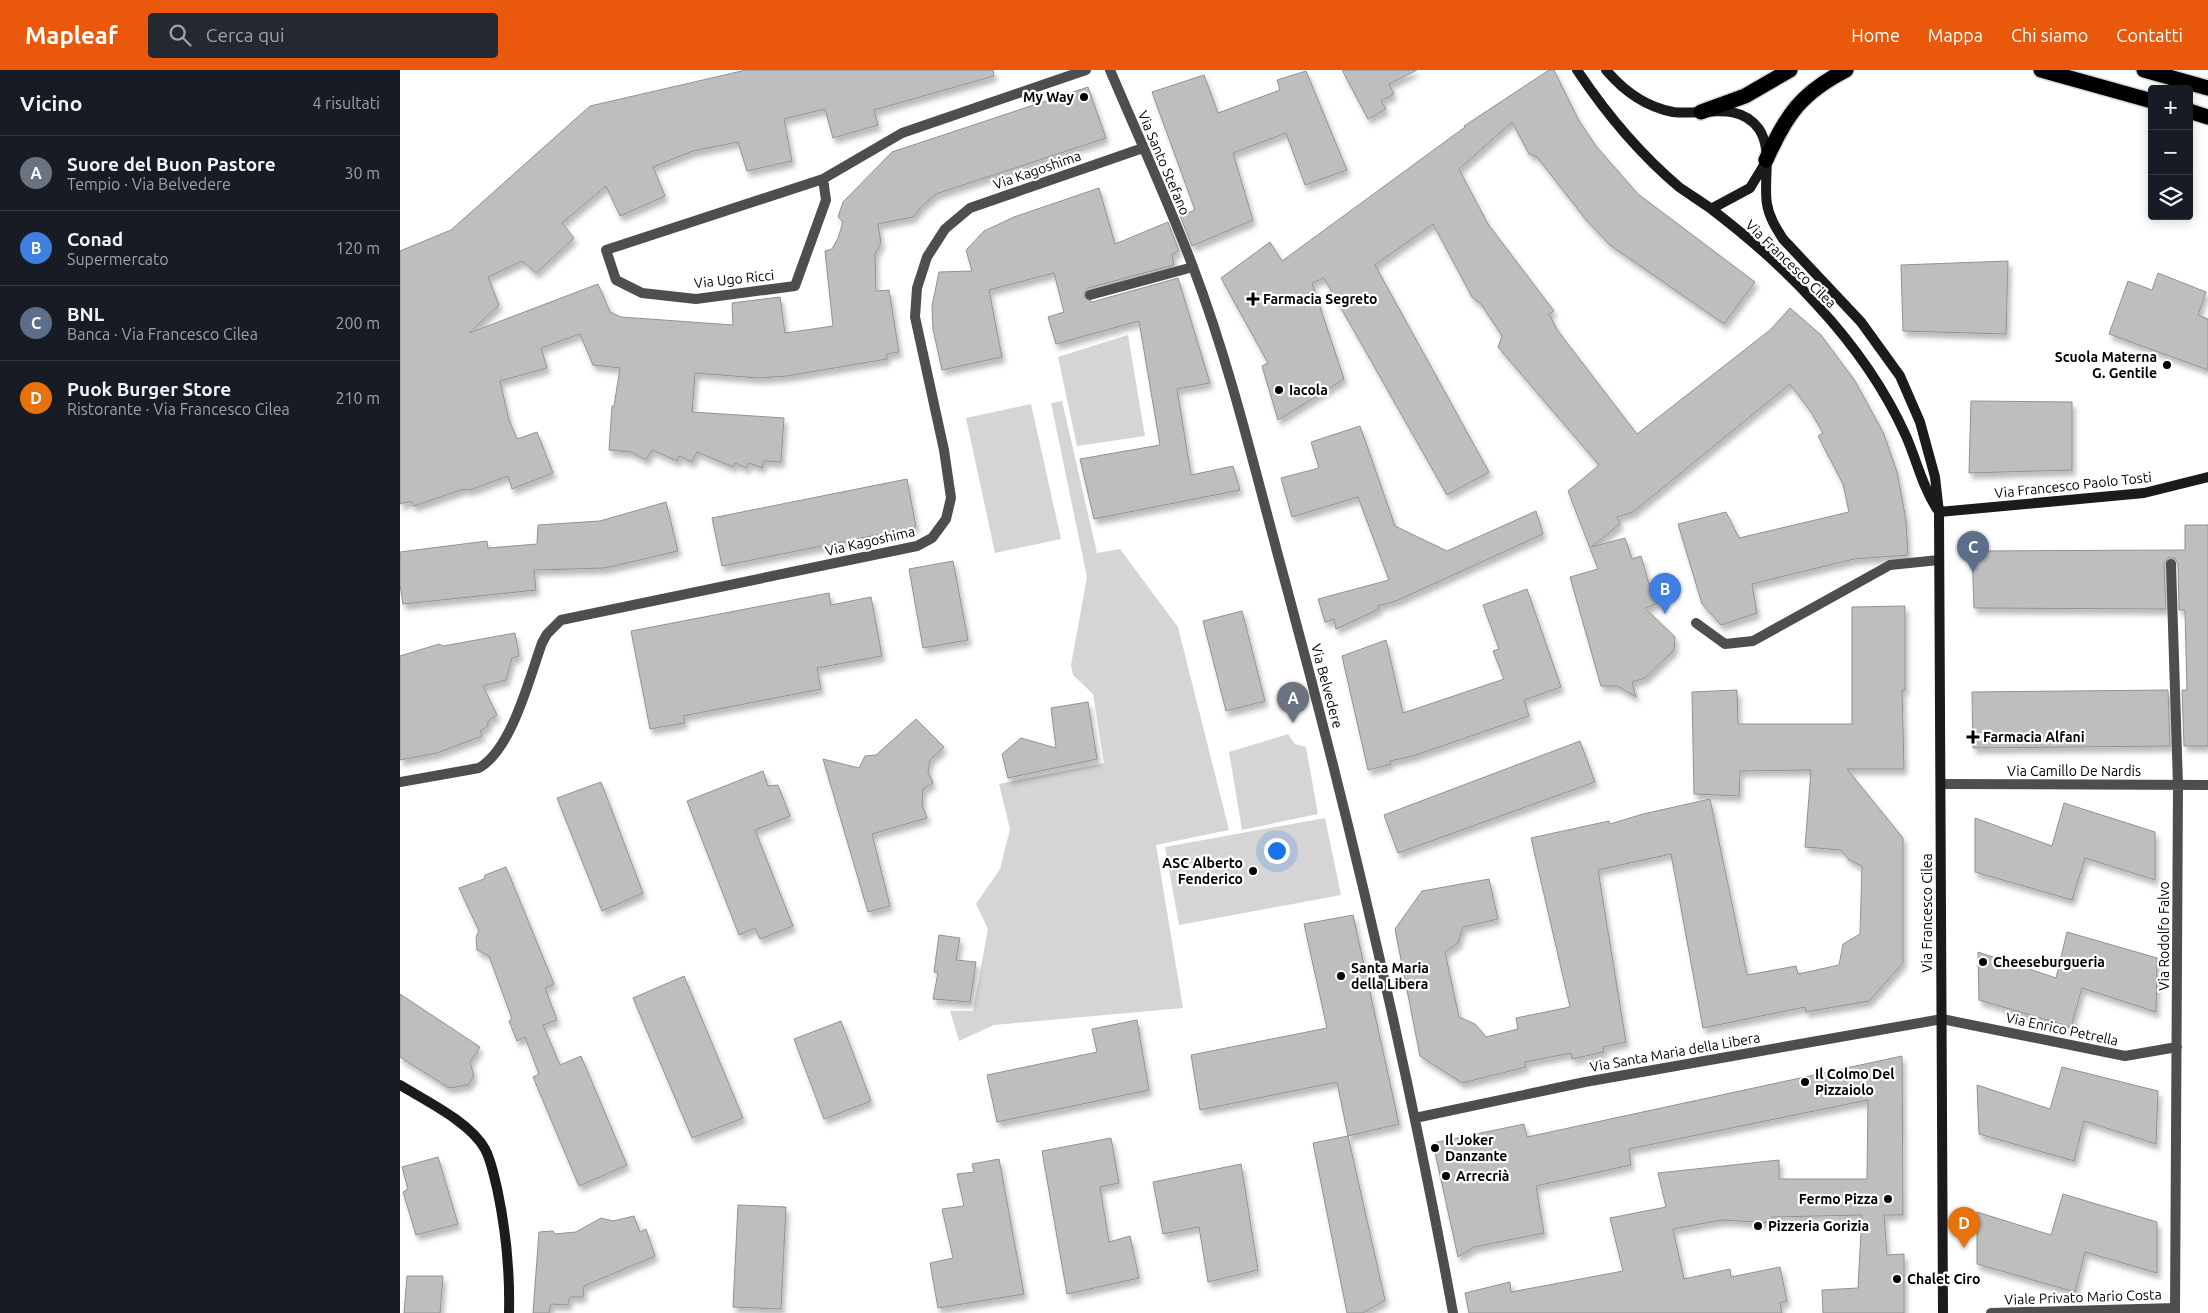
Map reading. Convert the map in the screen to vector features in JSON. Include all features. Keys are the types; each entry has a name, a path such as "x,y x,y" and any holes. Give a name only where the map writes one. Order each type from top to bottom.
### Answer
{"highway":[{"path":"1766,160 1781,126 1795,109 1826,80 1846,70"},
{"path":"2041,70 2148,100"},
{"path":"2144,70 2208,88"},
{"path":"1702,112 1745,96 1784,74"},
{"path":"2193,112 2208,116"}],"main road":[{"name":"Via Francesco Cilea","path":"1577,70 1616,123 1636,144 1679,186 1711,209 1761,251 1816,304 1857,351 1885,394 1906,438 1924,489 1939,512"},
{"path":"1606,70 1621,87 1650,104 1673,112 1702,112"},
{"name":"Via Francesco Cilea","path":"1702,112 1731,112 1749,119 1758,128 1765,142 1767,206 1783,239 1861,322 1900,376 1920,422 1935,477 1939,512 1943,1313"},
{"path":"1711,209 1750,188 1766,160"},
{"name":"Via Francesco Paolo Tosti","path":"1939,512 2144,493 2208,477"},
{"path":"400,1086 466,1127 485,1148 494,1174 504,1222 510,1280 509,1313"}],"street":[{"name":"Via Ugo Ricci","path":"823,179 826,200 795,286 696,299 642,293 616,280 606,250 823,179 902,133 1086,70"},
{"name":"Via Santo Stefano","path":"1110,70 1193,267"},
{"name":"Via Kagoshima","path":"400,782 479,768 488,763 506,740 542,643 547,634 561,620 917,546 932,538 946,519 951,498 944,450 915,317 917,288 927,257 945,228 970,208 1143,148"},
{"path":"1090,295 1193,267"},
{"name":"Via Belvedere","path":"1193,267 1218,340 1318,705 1365,893 1415,1118 1453,1313"},
{"path":"1696,622 1725,644 1753,640 1890,565 1939,560"},
{"name":"Via Rodolfo Falvo","path":"2171,564 2178,785 2175,1310"},
{"name":"Via Camillo De Nardis","path":"1940,784 2208,785"},
{"name":"Via Santa Maria della Libera","path":"1415,1118 1585,1082 1942,1019"},
{"name":"Via Enrico Petrella","path":"1942,1019 2124,1056 2177,1047"},
{"name":"Viale Privato Mario Costa","path":"1991,1313 2175,1310"}],"shaded area":[{"path":"1128,335 1145,436 1077,446 1058,357"},
{"path":"1062,401 1097,553 1120,549 1178,627 1229,830 1156,845 1183,1008 994,1025 959,1041 950,1011 973,1011 988,929 976,904 1000,869 1010,829 999,784 1104,763 1093,694 1073,675 1071,665 1087,577 1051,403"},
{"path":"1031,404 1061,539 995,553 966,418"},
{"path":"1288,734 1295,744 1306,747 1318,814 1242,830 1229,752"},
{"name":"ASC Alberto Fenderico","path":"1325,818 1341,895 1179,925 1165,847"}],"building":[{"path":"746,70 993,70 994,76 874,110 878,125 833,138 825,109 784,119 792,161 747,171 738,142 693,151 653,167 665,196 620,216 606,186 562,223 574,238 536,273 522,261 488,277 499,305 469,333 598,284 610,312 621,317 733,325 732,303 780,297 785,333 833,326 825,251 832,249 838,238 843,222 838,217 843,202 892,152 1088,87 1106,138 936,194 913,217 878,224 881,243 875,254 876,291 889,290 899,352 887,354 887,359 787,376 759,378 695,373 692,412 784,418 781,462 764,461 762,468 749,463 746,468 735,463 733,467 697,452 692,462 679,456 677,461 652,450 646,460 631,452 609,450 612,406 614,406 620,368 593,365 580,334 541,348 547,368 500,381 509,420 517,439 537,432 553,473 512,489 508,476 470,490 464,489 414,506 411,501 400,504 400,251 451,230 590,106"},
{"path":"1342,70 1417,70 1389,84 1394,94 1381,101 1386,109 1368,119"},
{"path":"1549,70 1554,70 1578,119 1596,146 1638,194 1755,282 1724,324 1610,245 1587,221 1537,157 1529,154 1512,122 1459,169 1488,224 1554,311 1549,314 1558,331 1637,434 1770,330 1790,308 1821,335 1855,381 1883,432 1897,472 1906,520 1908,555 1854,559 1752,584 1757,613 1721,625 1702,604 1678,524 1726,512 1739,538 1849,512 1843,484 1818,436 1823,433 1811,412 1790,384 1633,512 1617,517 1620,524 1591,547 1625,538 1632,559 1641,556 1649,584 1653,584 1659,603 1645,608 1675,637 1674,650 1645,678 1632,682 1636,697 1617,686 1601,686 1570,577 1598,569 1568,491 1599,465 1498,347 1502,336 1481,304 1472,297 1433,224 1375,265 1489,472 1447,495 1324,278 1312,283 1344,379 1278,420 1262,366 1268,363 1221,278 1270,242 1282,261 1464,126"},
{"path":"1306,71 1347,170 1305,185 1286,133 1233,153 1253,220 1192,246 1180,216 1195,210 1152,92 1204,75 1218,113 1280,90 1277,80"},
{"path":"1099,188 1115,244 1168,222 1179,251 1172,254 1174,265 1088,288 1084,293 1084,297 1092,302 1178,278 1210,383 1177,389 1191,475 1233,466 1240,490 1094,519 1080,459 1160,445 1139,321 1056,344 1048,317 1064,312 1054,273 989,290 1002,357 942,370 933,329 932,306 939,272 972,271 966,250 984,231 1014,217"},
{"path":"2008,261 2006,334 1903,331 1901,265"},
{"path":"2158,273 2206,292 2198,315 2208,319 2208,370 2109,334 2128,281 2152,290"},
{"path":"1971,401 2072,402 2072,470 1969,473"},
{"path":"1360,426 1395,526 1447,551 1536,511 1543,534 1396,601 1378,606 1379,609 1336,629 1334,619 1325,622 1318,599 1389,580 1358,497 1292,517 1281,478 1319,468 1311,442"},
{"path":"907,479 916,527 722,566 712,518"},
{"path":"666,502 678,551 605,568 534,570 536,590 403,604 400,585 400,552 487,541 488,548 537,544 538,525 600,521"},
{"path":"2185,525 2208,525 2208,746 2184,746 2182,690 2187,690 2185,610 2179,610 2178,564 2175,558 2168,558 2164,564 2166,609 1974,608 1972,551 2185,550"},
{"path":"953,561 968,640 923,648 909,569"},
{"path":"1527,589 1561,687 1524,700 1529,716 1413,756 1390,761 1391,764 1368,770 1342,656 1386,640 1403,713 1504,679 1493,651 1499,649 1483,605"},
{"path":"829,593 831,605 871,597 882,656 817,668 821,689 683,716 685,723 650,729 631,631"},
{"path":"1905,606 1905,690 1902,690 1904,769 1847,769 1903,838 1903,963 1869,1001 1806,1012 1805,1007 1703,1028 1671,854 1598,870 1626,1042 1603,1047 1604,1052 1572,1059 1571,1053 1525,1062 1526,1067 1462,1083 1420,1056 1395,929 1422,891 1489,879 1498,919 1463,927 1458,943 1445,952 1459,1017 1475,1024 1486,1037 1518,1029 1516,1018 1570,1007 1531,838 1609,821 1610,824 1643,814 1710,799 1747,975 1796,966 1798,974 1839,965 1843,944 1860,934 1862,866 1849,860 1841,850 1805,847 1811,770 1740,771 1739,796 1694,794 1692,692 1737,690 1738,724 1852,724 1852,607"},
{"path":"1242,611 1265,701 1226,711 1203,621"},
{"path":"515,633 519,656 512,658 506,680 483,686 497,715 488,721 488,726 480,731 482,736 437,753 400,760 400,656 439,644 443,646"},
{"path":"2168,690 2170,746 1973,748 1972,692"},
{"path":"1088,702 1097,759 1008,778 1002,754 1021,738 1056,748 1051,708"},
{"path":"916,719 944,747 930,760 928,772 933,783 923,789 922,805 927,818 872,834 890,906 868,912 823,759 859,768 865,756 876,755"},
{"path":"1580,741 1595,782 1398,853 1384,815"},
{"path":"763,771 768,786 778,785 790,816 755,830 793,926 760,939 755,928 739,935 687,801"},
{"path":"601,782 643,893 602,911 557,798"},
{"path":"2064,803 2155,832 2155,880 2085,858 2072,900 1975,872 1975,818 2052,846"},
{"path":"506,867 554,984 545,988 557,1020 543,1025 560,1065 581,1056 627,1165 579,1186 533,1077 539,1074 525,1037 517,1041 509,1021 512,1019 489,956 477,950 476,937 479,931 459,888 484,879 485,875"},
{"name":"Santa Maria della Libera","path":"1353,915 1399,1124 1348,1136 1337,1082 1200,1110 1191,1055 1327,1028 1304,924"},
{"path":"2067,932 2157,958 2156,1012 2082,988 2071,1027 1979,1000 1978,952 2056,978"},
{"path":"939,935 960,938 956,960 976,962 970,1002 933,999 938,973 934,972"},
{"path":"684,976 743,1118 692,1138 633,998"},
{"path":"400,994 480,1047 470,1062 474,1076 468,1085 449,1088 400,1057"},
{"path":"1137,1020 1149,1090 997,1122 987,1075 1097,1052 1092,1029"},
{"path":"841,1021 871,1101 824,1119 794,1039"},
{"path":"1902,1056 1903,1215 1884,1215 1887,1255 1904,1254 1904,1313 1823,1313 1822,1290 1858,1288 1862,1215 1772,1217 1773,1223 1722,1220 1673,1229 1684,1279 1730,1269 1731,1277 1780,1267 1787,1301 1780,1303 1782,1313 1469,1313 1465,1293 1510,1282 1511,1292 1623,1271 1610,1218 1666,1207 1658,1173 1779,1160 1779,1179 1867,1179 1868,1100 1629,1149 1631,1165 1536,1186 1544,1233 1474,1247 1458,1257 1433,1143 1524,1124 1527,1137"},
{"path":"2062,1067 2158,1091 2156,1144 2084,1121 2074,1161 1979,1134 1977,1085 2050,1109"},
{"path":"1348,1136 1385,1300 1363,1313 1347,1313 1313,1143"},
{"path":"1111,1138 1119,1183 1100,1187 1109,1242 1130,1236 1139,1278 1067,1294 1042,1151"},
{"path":"438,1157 458,1224 416,1235 403,1192 408,1189 402,1167"},
{"path":"999,1159 1024,1294 938,1308 930,1263 953,1258 942,1209 964,1206 957,1174 974,1172 972,1164"},
{"path":"1241,1164 1258,1270 1208,1282 1199,1227 1163,1234 1153,1182"},
{"path":"2063,1194 2157,1222 2157,1273 2085,1252 2075,1292 1977,1264 1977,1212 2051,1235"},
{"path":"738,1205 786,1207 781,1309 733,1307"},
{"path":"634,1216 640,1232 646,1229 655,1256 584,1286 583,1297 570,1297 568,1305 551,1304 549,1313 533,1313 539,1232 553,1231 555,1234 576,1232 601,1218 613,1221"},
{"path":"407,1276 443,1276 440,1313 404,1313"}],"place":[{"name":"My Way","path":"1084,97"},
{"name":"Farmacia Segreto","path":"1253,299"},
{"name":"Scuola Materna G. Gentile","path":"2167,365"},
{"name":"Iacola","path":"1279,390"},
{"name":"BNL","path":"1973,572"},
{"name":"Conad","path":"1665,614"},
{"name":"Suore del Buon Pastore","path":"1293,723"},
{"name":"Farmacia Alfani","path":"1973,737"},
{"name":"ASC Alberto Fenderico","path":"1253,871"},
{"name":"Cheeseburgueria","path":"1983,962"},
{"name":"Santa Maria della Libera","path":"1341,976"},
{"name":"Il Colmo Del Pizzaiolo","path":"1805,1082"},
{"name":"Il Joker Danzante","path":"1435,1148"},
{"name":"Arrecrià","path":"1446,1176"},
{"name":"Fermo Pizza","path":"1888,1199"},
{"name":"Pizzeria Gorizia","path":"1758,1226"},
{"name":"Puok Burger Store","path":"1964,1248"},
{"name":"Chalet Ciro","path":"1897,1279"}]}
